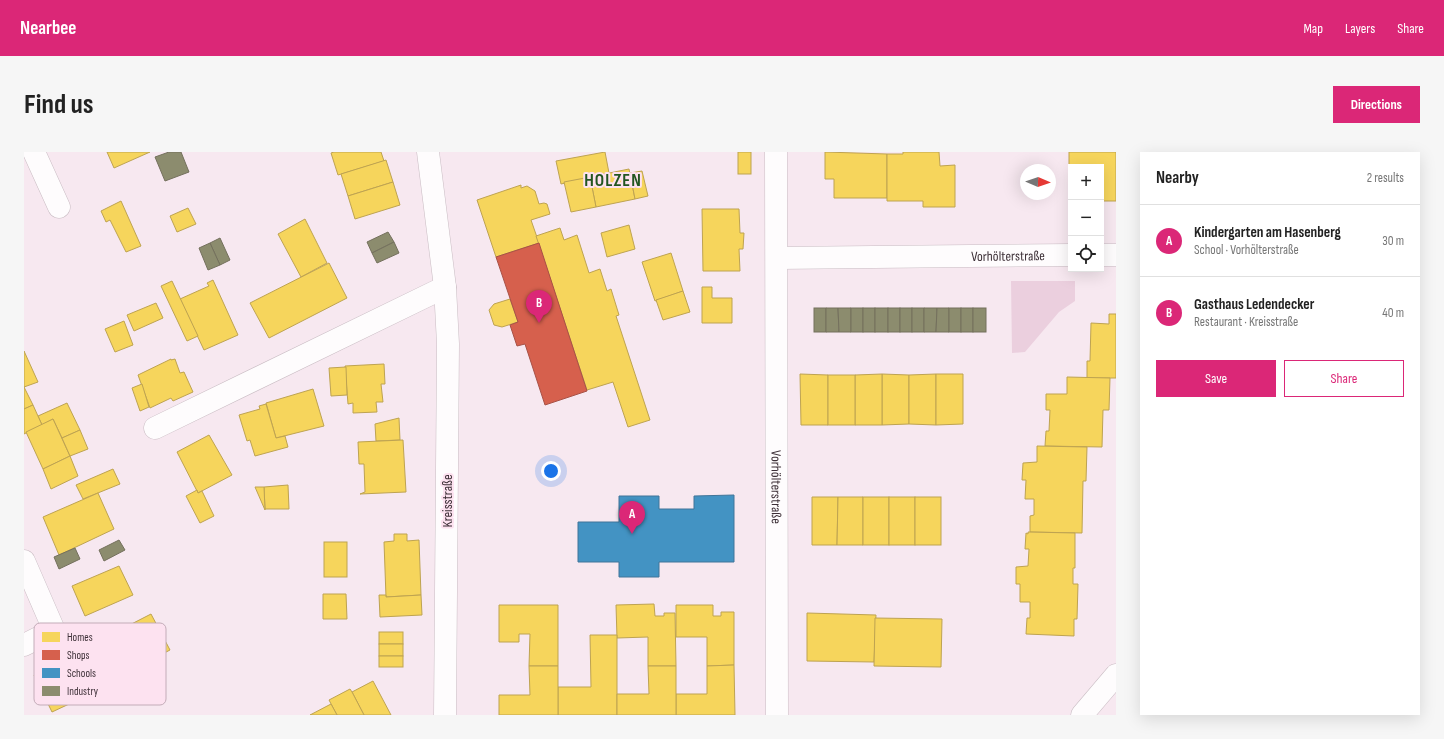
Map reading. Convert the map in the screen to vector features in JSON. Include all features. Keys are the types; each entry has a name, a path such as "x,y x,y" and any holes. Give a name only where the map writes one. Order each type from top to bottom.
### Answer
{"street":[{"path":"34,152 59,207"},
{"name":"Kreisstraße","path":"428,152 445,287 448,344 445,715"},
{"name":"Vorhölterstraße","path":"776,152 777,715"},
{"name":"Vorhölterstraße","path":"777,258 1068,255"},
{"path":"1104,255 1116,255"},
{"path":"155,428 445,287"},
{"path":"24,561 51,623"},
{"path":"24,645 34,640"},
{"path":"1082,715 1116,675"}],"shaded area":[{"path":"1011,281 1075,281 1075,301 1059,312 1025,352 1012,353"}],"building: Homes":[{"path":"107,152 150,152 114,168"},
{"path":"381,152 384,161 338,175 331,153"},
{"path":"605,152 609,173 561,184 556,161"},
{"path":"738,152 751,152 751,174 738,174"},
{"path":"825,152 887,154 887,198 834,198 834,179 825,179"},
{"path":"903,152 939,152 940,166 955,165 955,207 923,207 923,201 887,201 887,154 903,154"},
{"path":"1069,152 1116,152 1116,201 1104,201 1104,164 1069,164"},
{"path":"386,160 393,182 348,196 341,174"},
{"path":"629,169 635,199 596,207 590,177"},
{"path":"642,171 648,196 635,199 630,173"},
{"path":"590,177 596,207 571,212 564,182"},
{"path":"393,182 400,205 355,219 348,196"},
{"path":"521,185 521,188 527,186 535,191 539,204 547,204 550,214 531,220 539,243 496,257 477,200"},
{"path":"121,201 141,246 126,252 110,220 106,222 101,211"},
{"path":"188,208 196,224 177,232 170,216"},
{"path":"702,209 739,209 740,233 744,233 743,249 739,249 740,271 703,271"},
{"path":"305,219 327,263 301,277 278,234"},
{"path":"629,225 635,249 607,257 601,233"},
{"path":"560,228 564,240 577,235 589,273 600,269 607,291 611,289 619,315 616,316 650,420 628,427 613,382 587,390 536,236"},
{"path":"671,253 683,291 655,301 642,262"},
{"path":"329,263 347,298 269,338 250,303"},
{"path":"213,280 238,335 204,350 180,299 209,286 207,283"},
{"path":"172,281 198,336 187,341 161,286"},
{"path":"702,287 712,287 712,298 732,298 732,323 702,323"},
{"path":"683,291 690,312 663,320 656,300"},
{"path":"510,299 518,322 502,327 494,325 489,310 494,304"},
{"path":"156,303 163,318 134,331 127,315"},
{"path":"1109,314 1116,314 1116,378 1087,378 1087,361 1090,361 1091,323 1109,324"},
{"path":"124,321 133,345 115,352 105,329"},
{"path":"24,351 38,382 24,387"},
{"path":"171,359 175,359 180,373 184,372 193,392 173,401 171,398 150,408 138,375"},
{"path":"384,364 385,384 381,384 383,402 376,402 377,412 353,413 353,403 348,404 345,366"},
{"path":"346,367 347,395 331,396 329,368"},
{"path":"800,374 828,375 828,425 801,425"},
{"path":"882,374 909,375 909,424 882,425"},
{"path":"882,374 882,425 855,425 855,375"},
{"path":"936,374 936,425 909,424 909,375"},
{"path":"936,374 963,374 963,424 936,425"},
{"path":"828,375 855,375 855,425 828,425"},
{"path":"1067,377 1110,378 1109,410 1103,410 1102,447 1045,446 1046,431 1049,431 1050,410 1046,410 1046,394 1067,394"},
{"path":"142,384 149,407 140,411 132,388"},
{"path":"24,387 33,405 24,409"},
{"path":"313,389 324,426 276,438 266,403"},
{"path":"67,403 80,430 62,438 53,419 42,425 38,416"},
{"path":"266,404 276,438 285,436 288,447 255,456 250,440 247,441 239,415 260,409 259,406"},
{"path":"33,405 42,425 24,434 24,409"},
{"path":"399,418 400,440 376,441 375,424"},
{"path":"53,419 70,456 43,469 26,432"},
{"path":"80,430 88,449 70,456 62,438"},
{"path":"209,435 232,475 198,493 177,452"},
{"path":"403,440 406,492 360,494 365,492 364,464 359,464 358,442"},
{"path":"1037,446 1087,447 1086,481 1083,481 1082,533 1030,532 1030,516 1034,515 1034,499 1025,499 1026,480 1022,480 1023,463 1037,462"},
{"path":"70,456 78,476 51,489 43,469"},
{"path":"113,469 120,484 83,499 76,485"},
{"path":"288,485 289,509 265,509 264,487"},
{"path":"255,487 264,487 265,510"},
{"path":"197,490 198,493 202,491 214,516 200,523 186,496"},
{"path":"98,493 114,529 59,555 43,517"},
{"path":"812,497 838,497 837,545 812,545"},
{"path":"838,497 863,497 863,545 837,545"},
{"path":"863,497 889,497 889,545 863,545"},
{"path":"889,497 915,497 915,545 889,545"},
{"path":"915,497 941,497 941,545 915,545"},
{"path":"1028,532 1075,533 1075,568 1073,568 1073,584 1078,584 1077,619 1074,619 1074,636 1026,634 1027,618 1030,618 1030,602 1020,602 1020,584 1016,584 1016,567 1028,566 1029,549 1025,549 1026,533 1028,534"},
{"path":"394,534 407,534 407,541 419,540 421,595 386,597 384,542 394,541"},
{"path":"324,542 347,542 347,577 324,577"},
{"path":"119,566 133,595 85,616 72,586"},
{"path":"323,594 346,594 347,619 323,619"},
{"path":"379,595 386,595 386,597 421,595 422,615 380,617"},
{"path":"654,604 655,616 664,616 664,613 675,613 676,666 648,666 648,637 617,638 616,605"},
{"path":"499,605 558,605 558,666 529,666 530,634 519,634 519,642 499,642"},
{"path":"676,605 713,605 713,616 721,616 721,612 734,612 734,665 707,666 707,637 676,637"},
{"path":"807,613 876,615 874,662 807,661"},
{"path":"151,614 156,623 133,623"},
{"path":"875,618 942,619 941,667 874,666"},
{"path":"379,632 403,632 403,644 379,644"},
{"path":"590,635 617,635 617,715 558,715 558,687 591,687"},
{"path":"166,642 170,650 166,652"},
{"path":"379,644 403,644 403,656 379,656"},
{"path":"379,656 403,656 403,667 379,667"},
{"path":"734,665 735,715 676,715 676,694 707,694 707,666"},
{"path":"529,666 558,666 558,715 499,715 499,695 530,695"},
{"path":"648,666 676,666 676,715 617,715 617,694 649,694"},
{"path":"373,681 391,715 364,715 352,692"},
{"path":"350,689 364,715 337,715 329,700"},
{"path":"331,704 337,715 310,715"},
{"path":"49,705 67,705 52,712"}],"building: Shops":[{"path":"539,243 587,391 545,405 525,344 517,346 510,325 518,322 496,257"}],"building: Schools":[{"path":"734,495 734,562 659,562 659,577 619,577 619,562 578,562 578,522 619,522 619,496 659,496 659,509 694,509 694,496"}],"building: Industry":[{"path":"169,152 181,152 189,172 165,181 155,157"},
{"path":"388,232 394,242 372,253 367,242"},
{"path":"220,238 230,260 220,265 210,243"},
{"path":"394,242 399,253 377,263 372,253"},
{"path":"210,243 220,265 208,270 199,248"},
{"path":"814,308 826,308 826,332 814,332"},
{"path":"826,308 838,308 839,332 826,332"},
{"path":"838,308 851,308 851,332 839,332"},
{"path":"851,308 863,308 863,332 851,332"},
{"path":"863,308 875,308 875,332 863,332"},
{"path":"875,308 888,308 888,332 875,332"},
{"path":"888,308 900,308 900,332 888,332"},
{"path":"900,308 912,308 912,332 900,332"},
{"path":"912,308 924,308 924,332 912,332"},
{"path":"924,308 937,308 936,332 924,332"},
{"path":"937,308 949,308 949,332 936,332"},
{"path":"949,308 961,308 961,332 949,332"},
{"path":"961,308 973,308 973,332 961,332"},
{"path":"973,308 986,308 986,332 973,332"},
{"path":"119,540 125,550 104,561 99,550"},
{"path":"75,548 80,559 59,569 54,557"}],"place":[{"name":"Gasthaus Ledendecker","path":"539,323"},
{"name":"Kindergarten am Hasenberg","path":"632,534"}],"district":[{"name":"HOLZEN","path":"613,180"}]}
